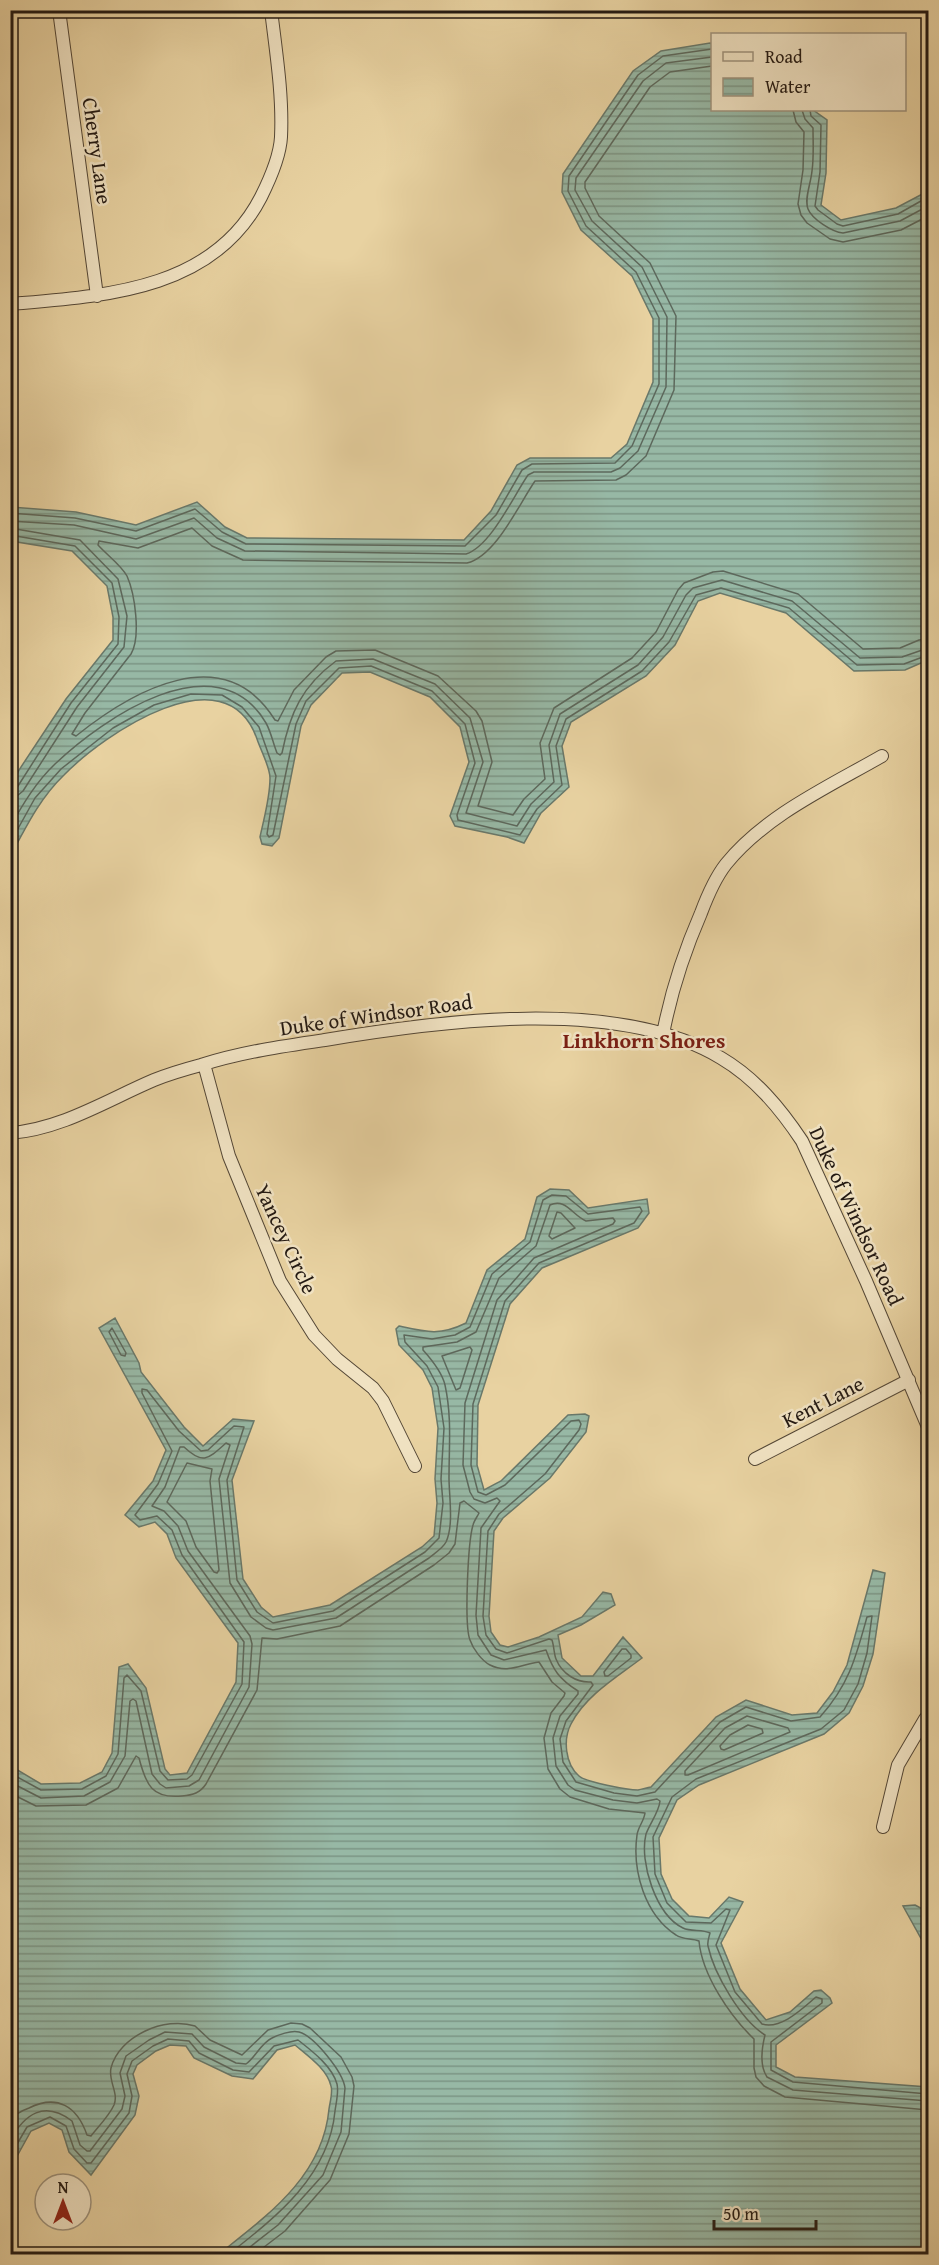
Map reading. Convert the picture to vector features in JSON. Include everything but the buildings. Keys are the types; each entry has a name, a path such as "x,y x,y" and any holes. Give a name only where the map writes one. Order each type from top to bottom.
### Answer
{"street":[{"name":"Cherry Lane","path":"59,10 97,296"},
{"path":"10,304 97,296 146,285 202,261 233,237 255,208 270,175 281,136 279,84 271,10"},
{"path":"663,1034 679,968 706,901 724,866 781,814 882,756"},
{"name":"Duke of Windsor Road","path":"10,1133 63,1122 156,1079 204,1064 250,1052 369,1032 430,1023 489,1019 547,1019 604,1023 663,1034 691,1043 741,1071 773,1101 790,1123 807,1152 928,1427"},
{"name":"Yancey Circle","path":"204,1064 229,1156 280,1281 314,1335 337,1359 373,1388 415,1466"},
{"name":"Kent Lane","path":"755,1459 909,1380"},
{"path":"883,1827 898,1765 928,1716"}],"water":[{"path":"711,44 711,111 814,111 827,120 826,173 821,205 841,220 896,208 928,191 928,660 905,670 854,671 786,613 720,593 698,601 675,645 646,676 571,722 562,746 569,787 541,813 524,843 455,826 450,816 469,762 460,727 430,697 370,672 342,673 311,705 301,726 279,838 272,846 262,844 260,837 268,800 270,774 257,739 241,713 219,701 193,701 164,709 134,723 82,758 48,793 11,855 11,788 19,770 66,699 113,640 113,617 107,586 72,551 11,541 11,507 76,512 136,525 197,502 225,527 247,538 464,540 491,511 517,465 530,458 611,458 627,444 653,382 653,319 632,276 581,230 562,192 563,174 633,71 661,51"},
{"path":"550,1189 569,1190 588,1208 647,1199 649,1213 638,1228 542,1268 510,1304 478,1405 477,1465 484,1490 501,1481 568,1415 585,1414 589,1416 586,1432 550,1478 503,1518 494,1531 489,1616 491,1632 500,1645 508,1647 539,1637 582,1617 603,1592 611,1594 615,1605 581,1625 558,1635 562,1658 581,1676 593,1676 623,1637 642,1658 593,1695 577,1714 568,1730 566,1744 568,1758 574,1771 589,1781 625,1789 638,1790 651,1787 716,1717 746,1700 792,1715 817,1713 833,1692 847,1665 873,1570 885,1573 873,1654 863,1686 849,1713 824,1734 699,1785 677,1800 659,1838 661,1874 672,1899 689,1916 709,1918 729,1897 743,1902 721,1943 740,1989 766,2020 790,2012 814,1991 821,1990 830,1998 832,2003 776,2045 776,2067 795,2077 928,2087 928,2254 219,2254 274,2209 290,2192 316,2154 325,2133 332,2091 329,2080 321,2068 295,2045 277,2050 253,2079 232,2076 194,2058 186,2046 170,2045 156,2051 137,2065 133,2074 139,2096 135,2115 93,2172 88,2172 69,2152 62,2130 49,2123 31,2131 16,2158 11,2158 11,1766 41,1784 80,1783 102,1772 112,1753 119,1667 128,1664 146,1688 165,1769 170,1775 187,1773 236,1682 238,1643 176,1558 167,1534 155,1522 139,1527 125,1515 153,1481 166,1450 99,1328 115,1318 139,1363 141,1372 184,1427 203,1446 233,1419 254,1421 232,1480 243,1579 261,1607 273,1617 330,1605 422,1547 434,1536 438,1428 432,1388 423,1370 399,1345 396,1329 399,1326 425,1331 440,1331 466,1323 487,1270 525,1239 537,1197"},
{"path":"915,1905 928,1912 928,1951 903,1906"}],"district":[{"name":"Linkhorn Shores","path":"644,1040"}]}
